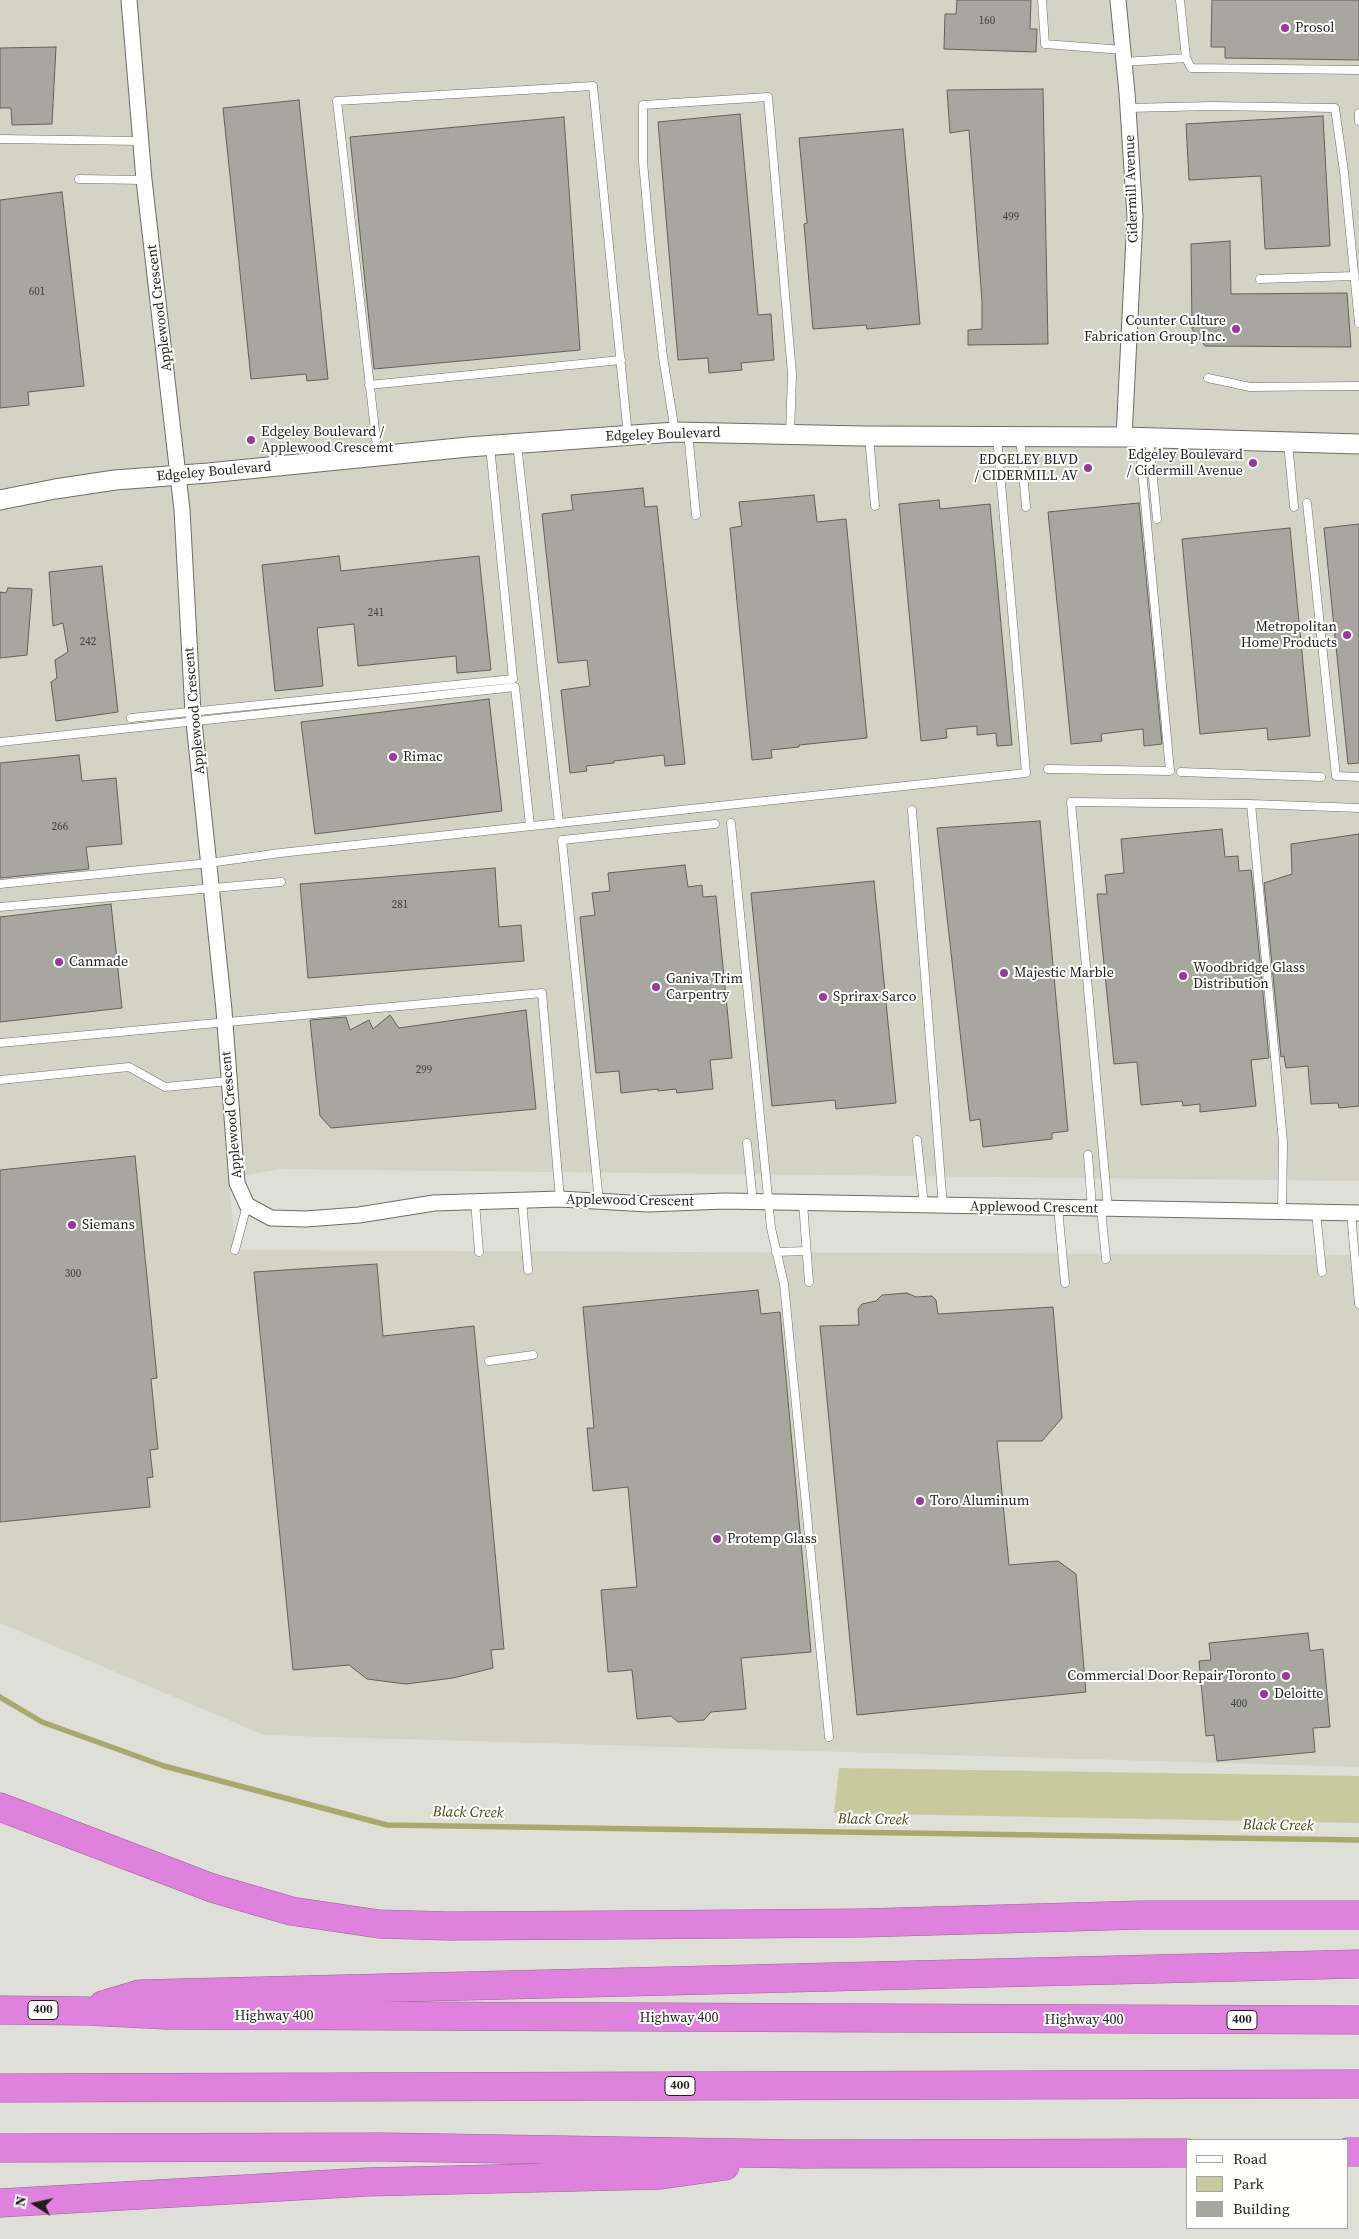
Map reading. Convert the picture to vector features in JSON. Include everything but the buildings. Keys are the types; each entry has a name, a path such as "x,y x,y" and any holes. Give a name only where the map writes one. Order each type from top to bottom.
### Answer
{"highway":[{"path":"0,1807 212,1888 291,1911 379,1924 448,1926 635,1925 863,1922 1140,1915 1359,1915"},
{"path":"86,2010 140,1994 1359,1964"},
{"name":"Highway 400","path":"0,2010 86,2010 176,2015 1359,2020"},
{"name":"400","path":"0,2088 1359,2084"},
{"path":"0,2148 388,2147 801,2154 1186,2153"},
{"path":"0,2203 367,2182 661,2175 801,2154"}],"street":[{"name":"Applewood Crescent","path":"129,0 144,180 178,476 194,717 224,1022 237,1183 247,1205 271,1218 306,1220 359,1215 434,1204 560,1199 648,1204 768,1202 943,1207 1355,1213"},
{"name":"Cidermill Avenue","path":"1118,0 1124,56 1135,217 1137,438"},
{"name":"Edgeley Boulevard","path":"0,500 115,480 178,476 490,446 682,432 869,436 1137,438 1359,444"}],"lane":[{"path":"1042,0 1045,44 1124,56 1186,58"},
{"path":"1180,0 1186,58 1191,68 1359,70"},
{"path":"378,456 337,100 592,86 628,436"},
{"path":"696,515 682,432 663,357 643,162 643,105 768,97 792,374 790,434"},
{"path":"1128,108 1212,106 1335,108 1344,172 1359,323"},
{"path":"1359,113 1359,121"},
{"path":"0,139 141,141"},
{"path":"79,179 144,180"},
{"path":"1260,279 1355,276"},
{"path":"369,385 621,360"},
{"path":"1208,378 1250,387 1359,386"},
{"path":"869,436 875,506"},
{"path":"0,884 209,863 280,853 1026,773 997,437"},
{"path":"1020,437 1026,507"},
{"path":"1137,438 1157,519"},
{"path":"1048,769 1170,771 1137,438"},
{"path":"1288,442 1294,506"},
{"path":"517,444 560,823"},
{"path":"0,742 513,679 490,446"},
{"path":"1307,503 1336,776 1359,777"},
{"path":"131,718 194,717 515,687 530,826"},
{"path":"1181,772 1321,776"},
{"path":"1106,1259 1071,802 1251,804 1359,808"},
{"path":"1251,804 1283,1142 1282,1212"},
{"path":"912,810 943,1207"},
{"path":"731,823 768,1202 776,1252 784,1284 829,1737"},
{"path":"599,1201 562,840 715,824"},
{"path":"0,907 281,882"},
{"path":"0,1043 542,993 560,1199"},
{"path":"0,1080 129,1067 165,1087 229,1081"},
{"path":"918,1140 924,1206"},
{"path":"747,1144 753,1202"},
{"path":"1088,1155 1101,1209"},
{"path":"522,1200 528,1270"},
{"path":"475,1202 479,1252"},
{"path":"803,1203 809,1282"},
{"path":"235,1250 247,1205"},
{"path":"1058,1208 1065,1284"},
{"path":"1316,1212 1322,1272"},
{"path":"1355,1213 1359,1304"},
{"path":"776,1252 806,1251"},
{"path":"489,1361 533,1355"}],"shaded area":[{"path":"0,0 1359,0 1359,1181 280,1169 229,1178 235,1250 1359,1255 1359,1767 264,1735 0,1623"}],"green space":[{"path":"839,1768 1359,1776 1359,1823 834,1813"}],"waterway":[{"name":"Black Creek","path":"0,1697 42,1722 164,1766 387,1825 1359,1840"}],"place":[{"name":"Prosol","path":"1285,28"},
{"name":"Counter Culture Fabrication Group Inc.","path":"1236,329"},
{"name":"Edgeley Boulevard / Applewood Crescemt","path":"251,440"},
{"name":"Edgeley Boulevard / Cidermill Avenue","path":"1253,463"},
{"name":"EDGELEY BLVD / CIDERMILL AV","path":"1088,468"},
{"name":"Metropolitan Home Products","path":"1347,635"},
{"name":"Rimac","path":"393,757"},
{"name":"Canmade","path":"59,962"},
{"name":"Majestic Marble","path":"1004,973"},
{"name":"Woodbridge Glass Distribution","path":"1183,976"},
{"name":"Ganiva Trim Carpentry","path":"656,987"},
{"name":"Sprirax Sarco","path":"823,997"},
{"name":"Siemans","path":"72,1225"},
{"name":"Toro Aluminum","path":"920,1501"},
{"name":"Protemp Glass","path":"717,1539"},
{"name":"Commercial Door Repair Toronto","path":"1286,1676"},
{"name":"Deloitte","path":"1264,1694"}]}
